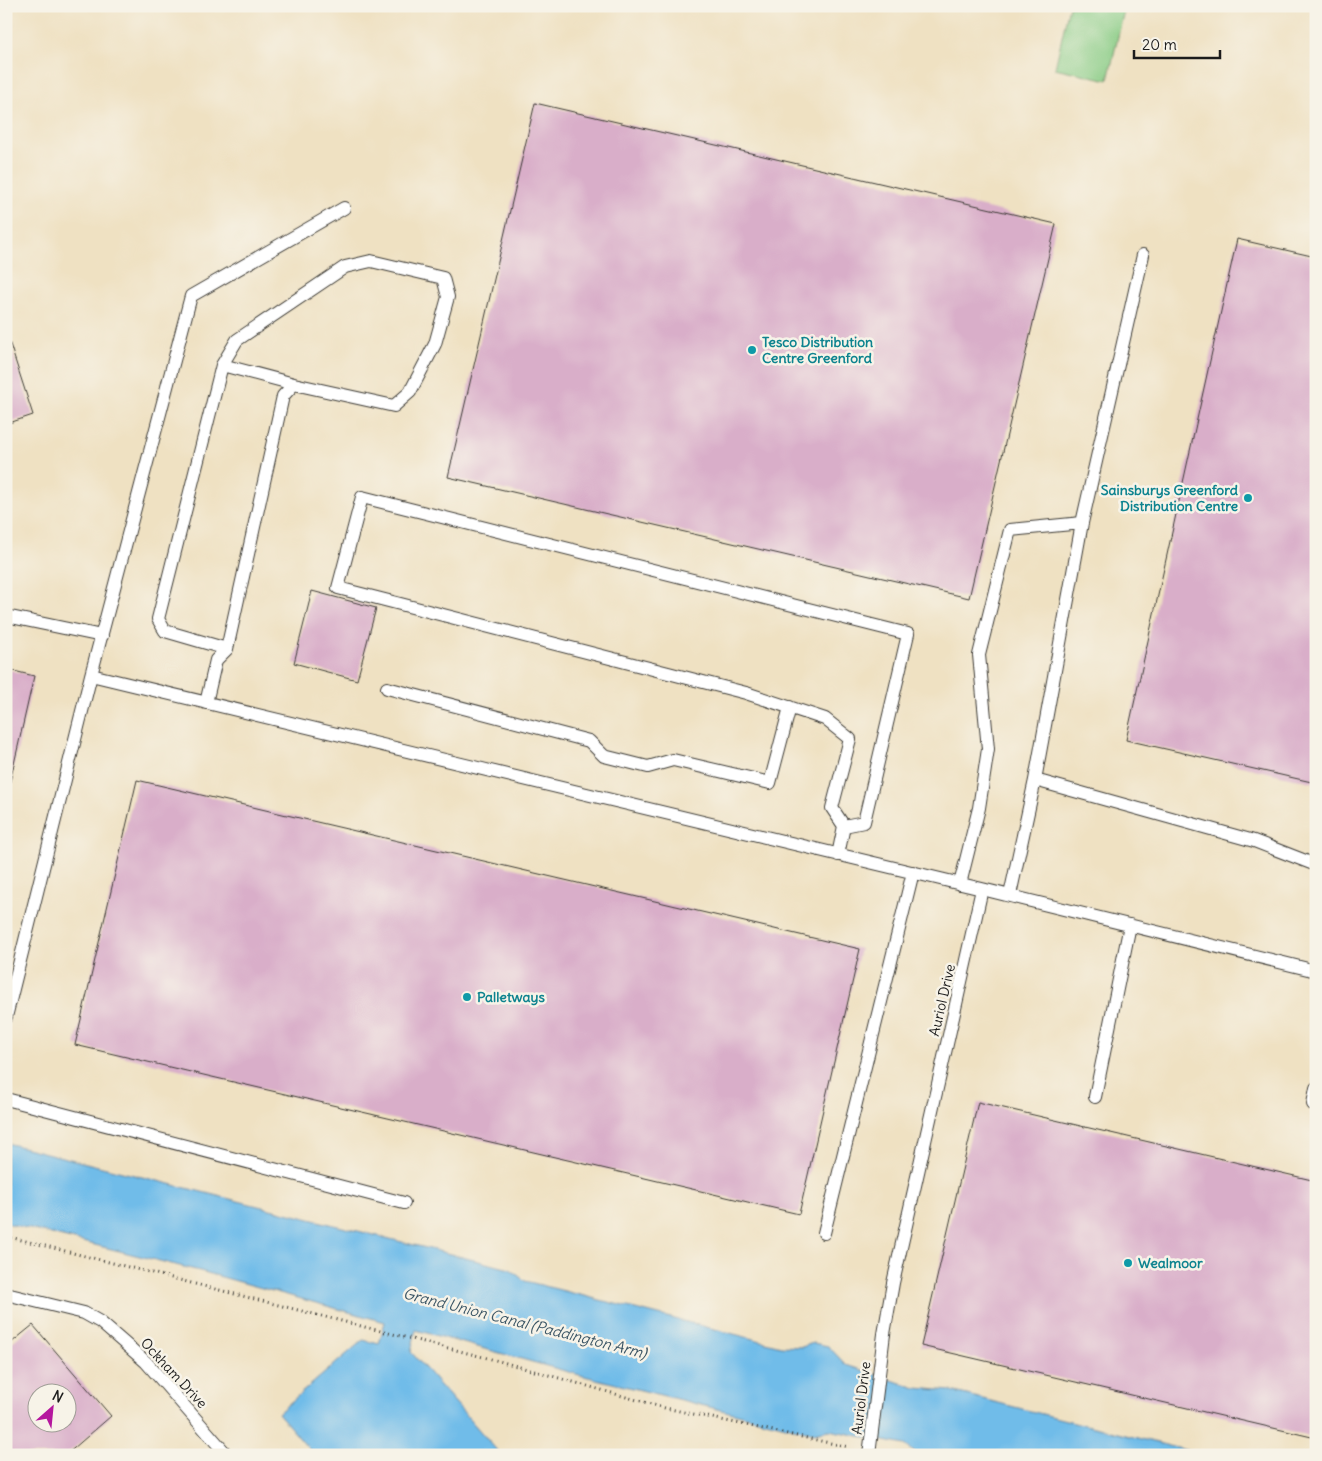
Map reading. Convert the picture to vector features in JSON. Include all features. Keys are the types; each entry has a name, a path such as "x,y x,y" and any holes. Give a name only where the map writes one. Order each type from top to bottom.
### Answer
{"lane":[{"path":"6,1017 91,675 191,296 344,208"},
{"path":"1010,895 1035,780 1082,523 1143,255"},
{"path":"222,365 294,384 394,406 410,392 434,344 448,297 443,278 372,260 345,267 237,340 222,365 158,618 165,632 228,648"},
{"path":"206,702 216,660 228,648 283,396 294,384"},
{"path":"838,855 844,826 832,808 850,738 825,719 737,691 338,588 362,497 908,634 864,822 844,826"},
{"path":"960,884 979,808 988,749 980,655 1010,530 1082,523"},
{"path":"6,616 102,636"},
{"path":"91,675 1010,895 1316,971"},
{"path":"388,688 589,741 604,756 630,763 648,767 674,760 770,783 790,707"},
{"path":"1035,780 1254,841 1316,865"},
{"path":"824,1233 914,872"},
{"name":"Auriol Drive","path":"869,1455 884,1334 982,889"},
{"path":"1095,1097 1130,925"},
{"path":"1313,1104 1316,1088"},
{"path":"6,1099 404,1203"},
{"name":"Ockham Drive","path":"6,1294 84,1313 100,1322 146,1362 227,1455"}],"path":[{"path":"6,1236 499,1361 665,1408 855,1448"}],"green space":[{"path":"1069,6 1125,6 1108,80 1055,68"}],"water":[{"name":"Grand Union Canal (Paddington Arm)","path":"6,1143 510,1269 525,1281 781,1346 802,1347 813,1343 828,1346 846,1365 916,1388 951,1391 1205,1455 918,1455 905,1445 829,1430 814,1433 576,1374 416,1330 411,1352 501,1455 314,1455 278,1413 363,1340 379,1344 385,1322 200,1271 6,1223"}],"building":[{"name":"Tesco Distribution Centre Greenford","path":"535,103 1056,224 969,598 448,477"},
{"name":"Sainsburys Greenford Distribution Centre","path":"1237,239 1316,257 1316,783 1126,740"},
{"path":"6,336 33,415 6,424"},
{"path":"312,591 376,608 357,680 294,663"},
{"path":"6,669 34,676 7,795 6,795"},
{"name":"Palletways","path":"137,780 860,949 799,1214 75,1045"},
{"name":"Wealmoor","path":"978,1102 1316,1181 1316,1438 921,1346"},
{"path":"33,1325 111,1416 66,1455 6,1455 6,1347"}],"place":[{"name":"Tesco Distribution Centre Greenford","path":"752,350"},
{"name":"Sainsburys Greenford Distribution Centre","path":"1248,498"},
{"name":"Palletways","path":"467,997"},
{"name":"Wealmoor","path":"1128,1263"}]}
